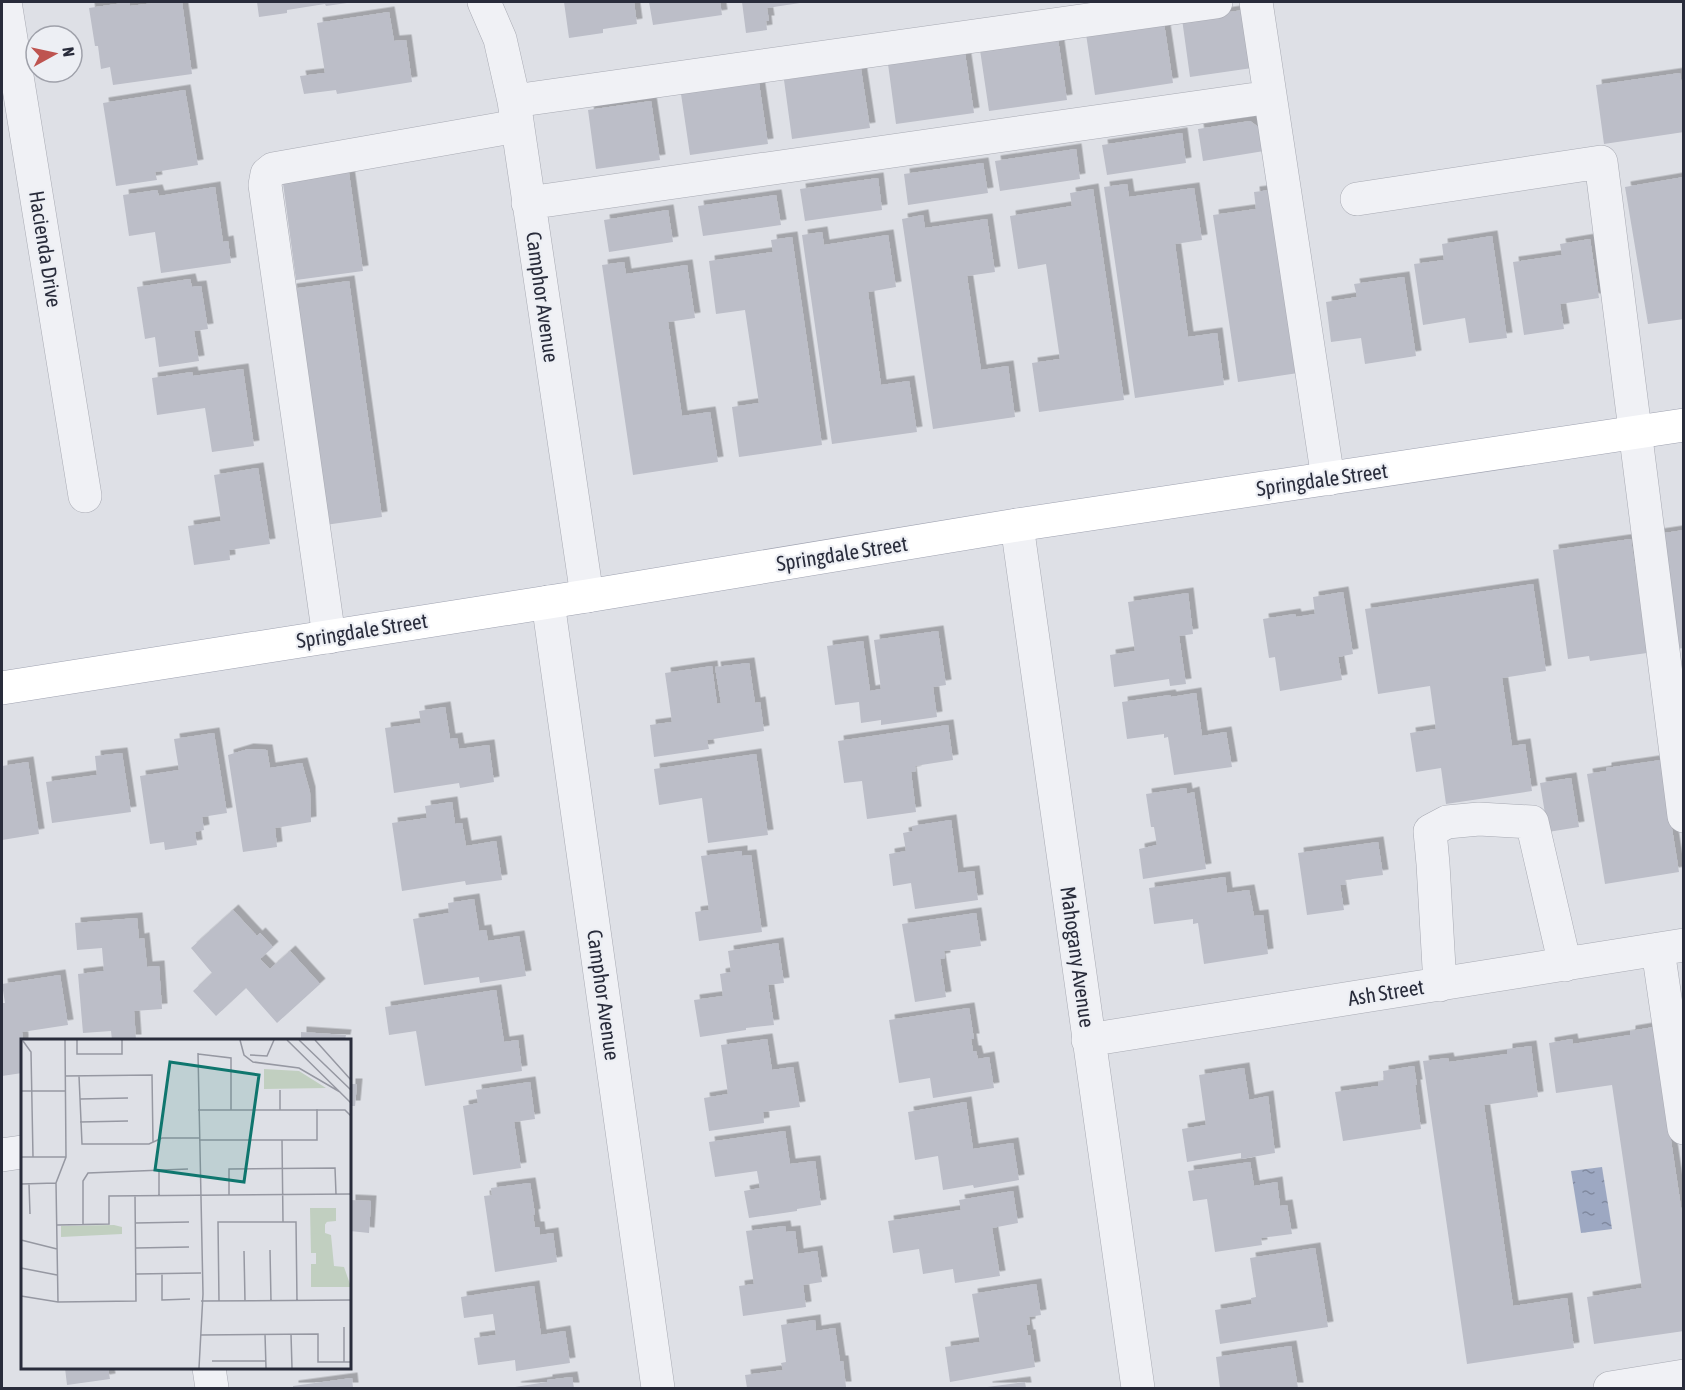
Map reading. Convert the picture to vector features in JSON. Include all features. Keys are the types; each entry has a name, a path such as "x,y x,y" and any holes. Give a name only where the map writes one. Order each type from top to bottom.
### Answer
{"main road":[{"name":"Springdale Street","path":"2,688 1017,525 1683,425"}],"street":[{"name":"Hacienda Drive","path":"5,2 8,60 85,496"},
{"name":"Camphor Avenue","path":"484,2 500,39 515,113 586,596"},
{"path":"329,637 265,185 267,174 273,169 515,113 1216,2"},
{"path":"1256,2 1328,479"},
{"path":"528,203 1270,98"},
{"path":"1357,199 1601,162 1683,816"},
{"name":"Mahogany Avenue","path":"1017,525 1138,1389"},
{"name":"Camphor Avenue","path":"548,602 658,1389"},
{"path":"1440,985 1430,831 1447,822 1479,819 1532,822 1565,965"},
{"path":"1671,948 1683,1128"},
{"name":"Ash Street","path":"1088,1040 1671,948"},
{"path":"2,1155 21,1152"},
{"path":"209,1369 213,1389"},
{"path":"1610,1389 1683,1376"}],"water":[{"path":"1602,1167 1612,1229 1581,1233 1571,1171"}],"building":[{"path":"130,2 130,6 182,2 192,74 113,85 110,67 101,69 89,8"},
{"path":"257,2 347,3 287,10 287,13 259,17"},
{"path":"564,2 634,2 637,24 603,29 603,33 569,38"},
{"path":"649,2 720,2 722,15 653,25"},
{"path":"742,2 800,3 767,8 769,21 766,21 767,30 746,33"},
{"path":"1243,10 1252,68 1190,77 1182,19"},
{"path":"389,12 394,41 406,40 412,82 337,94 336,90 304,94 300,76 325,73 317,23"},
{"path":"1164,23 1173,83 1095,95 1086,34"},
{"path":"1058,39 1067,100 989,111 980,50"},
{"path":"965,53 974,113 896,124 888,64"},
{"path":"861,69 870,128 792,139 784,80"},
{"path":"1680,73 1684,98 1684,132 1604,144 1596,85"},
{"path":"759,83 768,144 690,155 681,94"},
{"path":"185,90 198,165 155,172 157,180 116,186 103,103"},
{"path":"651,101 660,160 596,169 588,110"},
{"path":"1250,121 1261,129 1264,151 1203,161 1198,129"},
{"path":"1182,133 1186,163 1107,175 1102,145"},
{"path":"1076,149 1080,179 1000,191 995,161"},
{"path":"983,163 988,193 908,205 904,174"},
{"path":"349,173 363,271 296,280 283,183"},
{"path":"1684,177 1684,319 1648,324 1625,187"},
{"path":"878,178 882,210 805,221 800,189"},
{"path":"1127,184 1129,197 1194,188 1202,240 1175,244 1188,337 1217,333 1224,385 1135,398 1104,187"},
{"path":"215,187 223,242 228,241 231,263 161,273 155,232 129,236 123,195 157,190 159,196"},
{"path":"1093,189 1124,400 1039,412 1032,363 1060,359 1046,264 1018,269 1010,216 1072,206 1070,193"},
{"path":"1271,190 1298,373 1238,382 1213,215 1256,209 1254,192"},
{"path":"776,195 781,225 703,236 698,206"},
{"path":"668,210 673,242 609,252 604,220"},
{"path":"923,215 925,228 987,219 995,272 967,276 981,370 1008,366 1015,417 933,429 902,219"},
{"path":"822,232 824,245 888,235 896,287 868,292 881,385 909,381 917,432 832,444 802,235"},
{"path":"1492,236 1507,338 1469,343 1465,318 1423,325 1414,264 1444,260 1442,244"},
{"path":"792,237 822,445 739,457 732,407 759,403 745,310 716,314 709,261 773,252 771,240"},
{"path":"1590,239 1599,298 1560,304 1564,329 1524,335 1513,262 1562,255 1560,244"},
{"path":"624,262 626,274 687,265 695,318 668,322 682,416 710,412 718,462 633,475 602,265"},
{"path":"1404,277 1416,356 1365,364 1361,338 1331,342 1326,302 1357,297 1354,284"},
{"path":"190,279 192,287 201,286 208,329 194,331 199,361 159,367 155,337 145,339 137,287"},
{"path":"349,281 382,517 325,525 291,289"},
{"path":"243,369 254,446 212,452 205,408 157,415 152,378 192,372 193,376"},
{"path":"258,468 270,544 229,550 230,560 194,565 188,526 221,521 214,475"},
{"path":"1684,530 1684,648 1668,650 1651,535"},
{"path":"1631,539 1647,653 1590,661 1589,656 1568,659 1553,550"},
{"path":"1533,584 1546,671 1502,678 1512,746 1525,744 1532,791 1446,804 1441,768 1416,772 1410,733 1436,729 1430,686 1378,694 1365,609"},
{"path":"1343,592 1353,654 1338,657 1342,680 1280,691 1275,657 1269,658 1263,619 1295,614 1296,617 1315,614 1313,597"},
{"path":"1188,593 1193,634 1179,636 1186,684 1170,686 1169,679 1114,687 1110,655 1135,651 1128,602"},
{"path":"938,631 946,685 933,687 937,717 881,725 881,720 861,723 859,702 835,705 827,646 863,641 870,691 881,689 874,640"},
{"path":"749,663 755,703 760,702 764,731 707,740 709,749 654,757 650,725 672,722 665,673 712,666 717,704 721,703 715,667"},
{"path":"1196,693 1202,736 1226,732 1232,767 1174,775 1168,737 1164,738 1164,734 1127,739 1122,702"},
{"path":"445,707 450,739 457,738 459,749 489,745 494,782 460,788 459,783 394,793 385,728 421,723 419,711"},
{"path":"948,725 953,760 915,766 916,771 911,772 916,812 867,819 862,781 844,783 838,741"},
{"path":"214,733 227,813 202,817 204,830 195,832 197,845 165,850 164,842 150,844 140,776 179,770 174,739"},
{"path":"248,749 267,750 270,768 302,763 310,792 311,822 275,828 277,847 243,852 228,755"},
{"path":"122,753 131,812 52,823 46,782 97,775 95,756"},
{"path":"756,754 768,835 708,843 702,798 659,805 654,769"},
{"path":"1661,760 1679,872 1605,884 1587,774 1606,771 1606,768"},
{"path":"28,762 39,834 2,840 2,766"},
{"path":"1571,778 1579,827 1548,832 1540,783"},
{"path":"1186,788 1187,794 1194,792 1206,869 1143,879 1139,849 1157,845 1154,827 1151,827 1146,794"},
{"path":"452,802 455,824 462,823 466,846 496,841 502,880 466,885 465,881 402,891 392,823 427,818 425,806"},
{"path":"951,820 958,873 974,871 978,900 915,909 911,883 893,886 889,854 906,851 903,833 913,831 912,826"},
{"path":"1378,842 1383,875 1345,880 1346,885 1340,885 1344,910 1307,915 1298,853"},
{"path":"742,851 742,856 751,855 762,932 699,941 695,912 709,910 701,856"},
{"path":"1225,877 1227,893 1249,890 1254,916 1263,915 1268,954 1204,964 1198,923 1193,924 1193,919 1154,924 1149,888"},
{"path":"474,899 479,931 486,930 488,941 519,936 526,976 480,983 479,977 424,985 413,919 449,913 448,903"},
{"path":"233,910 257,936 260,933 273,947 260,959 270,969 290,951 320,984 277,1023 246,988 216,1016 193,991 212,973 191,948"},
{"path":"976,913 981,946 944,951 945,958 940,959 946,997 915,1002 902,924"},
{"path":"137,918 139,939 144,938 147,967 159,966 162,1009 134,1011 136,1039 112,1039 111,1031 83,1033 78,974 104,971 102,948 77,950 75,923"},
{"path":"778,943 784,983 768,985 774,1025 700,1037 694,1000 723,996 720,974 731,972 728,951"},
{"path":"60,975 68,1025 22,1032 21,1073 2,1076 2,1003 5,1003 2,984"},
{"path":"496,990 504,1042 518,1040 522,1071 425,1086 416,1031 389,1035 385,1007"},
{"path":"969,1008 974,1039 971,1039 973,1051 976,1051 978,1059 989,1057 994,1088 933,1098 930,1078 899,1083 889,1020"},
{"path":"1654,1027 1684,1227 1684,1331 1594,1344 1587,1297 1642,1288 1612,1085 1556,1093 1549,1043 1572,1039 1573,1044 1630,1035 1630,1031"},
{"path":"301,1032 346,1035 345,1039 301,1039"},
{"path":"767,1039 772,1070 793,1067 800,1107 763,1112 764,1123 709,1131 704,1098 728,1094 721,1045"},
{"path":"1531,1046 1538,1097 1484,1105 1513,1306 1567,1298 1574,1348 1467,1364 1423,1061 1448,1058 1449,1062 1507,1054 1507,1049"},
{"path":"1414,1066 1421,1129 1343,1141 1335,1092 1378,1086 1378,1082 1384,1081 1383,1071"},
{"path":"1244,1068 1249,1100 1268,1096 1275,1153 1241,1159 1241,1153 1187,1162 1182,1129 1206,1125 1199,1075"},
{"path":"530,1082 535,1119 514,1122 521,1168 473,1175 463,1106 478,1103 476,1090"},
{"path":"351,1084 357,1084 355,1106 351,1106"},
{"path":"966,1102 973,1149 1013,1143 1019,1180 974,1188 973,1185 943,1190 938,1156 915,1160 908,1112"},
{"path":"785,1131 790,1164 815,1161 821,1205 749,1218 744,1191 760,1188 757,1171 715,1177 709,1142"},
{"path":"1250,1162 1254,1186 1277,1182 1280,1206 1287,1205 1292,1234 1261,1238 1262,1245 1215,1252 1207,1199 1193,1201 1188,1171"},
{"path":"530,1183 535,1227 539,1227 540,1235 553,1233 557,1262 495,1272 484,1196 492,1195 491,1188"},
{"path":"1013,1191 1018,1223 992,1228 1000,1276 955,1283 953,1269 923,1274 919,1249 893,1253 888,1221 961,1210 959,1200"},
{"path":"351,1200 371,1201 369,1233 351,1231"},
{"path":"785,1226 786,1232 795,1231 798,1254 817,1251 822,1282 803,1285 806,1307 743,1316 739,1286 754,1284 746,1231"},
{"path":"1315,1248 1328,1327 1220,1344 1215,1310 1252,1304 1251,1298 1256,1297 1250,1258"},
{"path":"1036,1284 1041,1315 1029,1317 1030,1324 1026,1325 1028,1335 1030,1335 1035,1367 950,1382 945,1347 980,1342 972,1294"},
{"path":"534,1286 541,1335 565,1331 570,1363 516,1371 515,1360 478,1365 474,1338 496,1335 493,1314 464,1318 461,1297"},
{"path":"815,1320 816,1331 835,1328 840,1361 843,1361 846,1387 747,1388 745,1375 783,1370 781,1363 786,1362 781,1325"},
{"path":"1291,1346 1298,1388 1220,1388 1216,1357"},
{"path":"65,1369 108,1369 110,1379 67,1385"},
{"path":"572,1377 574,1388 515,1387 547,1382 547,1380"},
{"path":"352,1378 353,1388 293,1388 293,1386"},
{"path":"1025,1382 1026,1388 987,1388 987,1387"}]}
